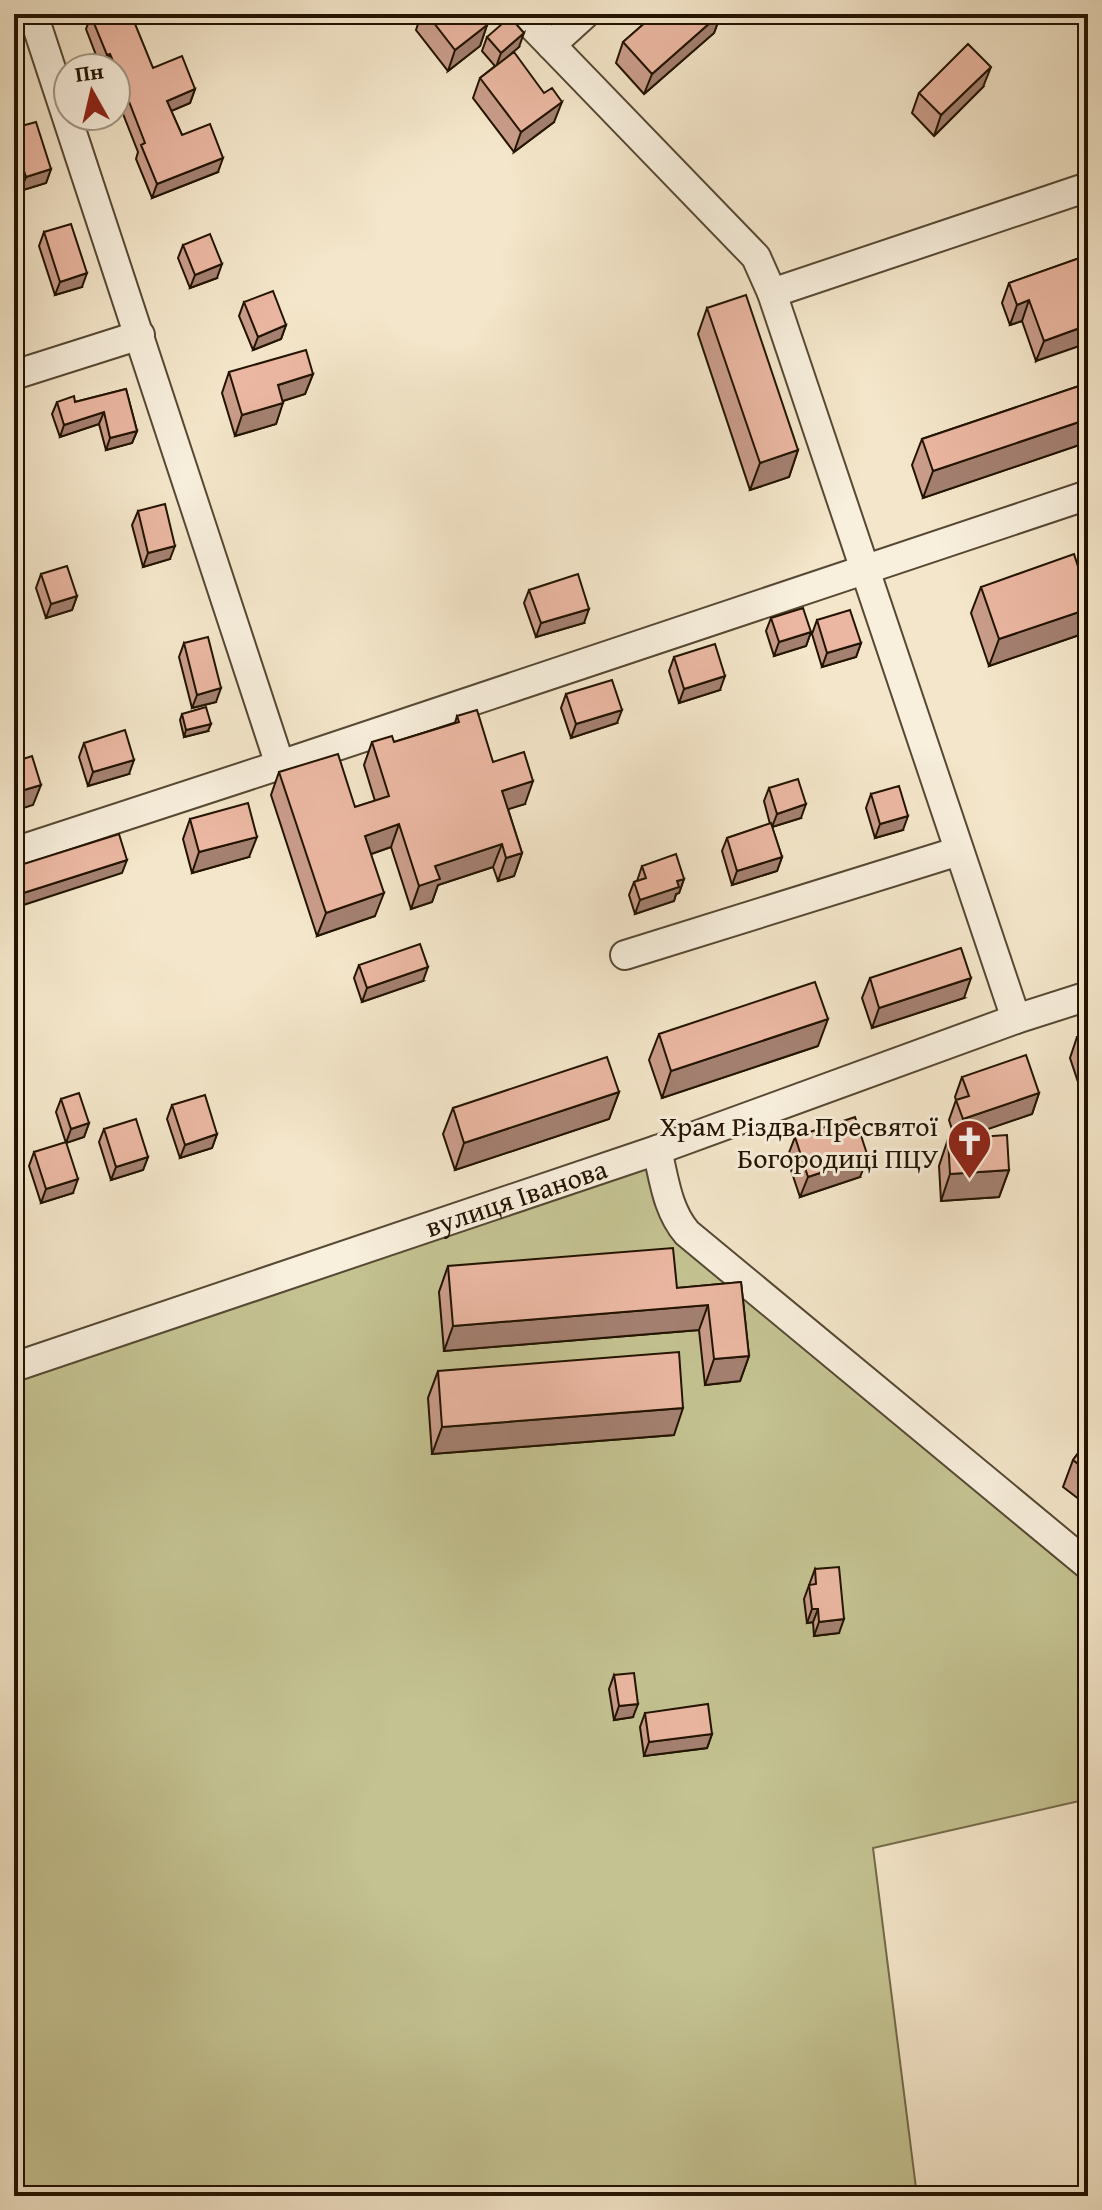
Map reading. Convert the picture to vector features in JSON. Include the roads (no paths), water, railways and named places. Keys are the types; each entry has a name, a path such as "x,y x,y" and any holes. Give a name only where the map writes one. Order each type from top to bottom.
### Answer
{"street":[{"path":"33,14 280,765"},
{"path":"521,14 756,257 772,293 1016,1019"},
{"path":"551,45 585,14"},
{"path":"772,293 1088,187"},
{"path":"14,375 140,335"},
{"path":"14,852 1088,495"},
{"path":"625,955 959,851"},
{"name":"вулиця Іванова","path":"14,1367 657,1150 1016,1019 1088,996"},
{"path":"657,1150 670,1206 687,1233 1088,1565"}],"place":[{"name":"Храм Різдва Пресвятої Богородиці ПЦУ","path":"969,1181"}]}
